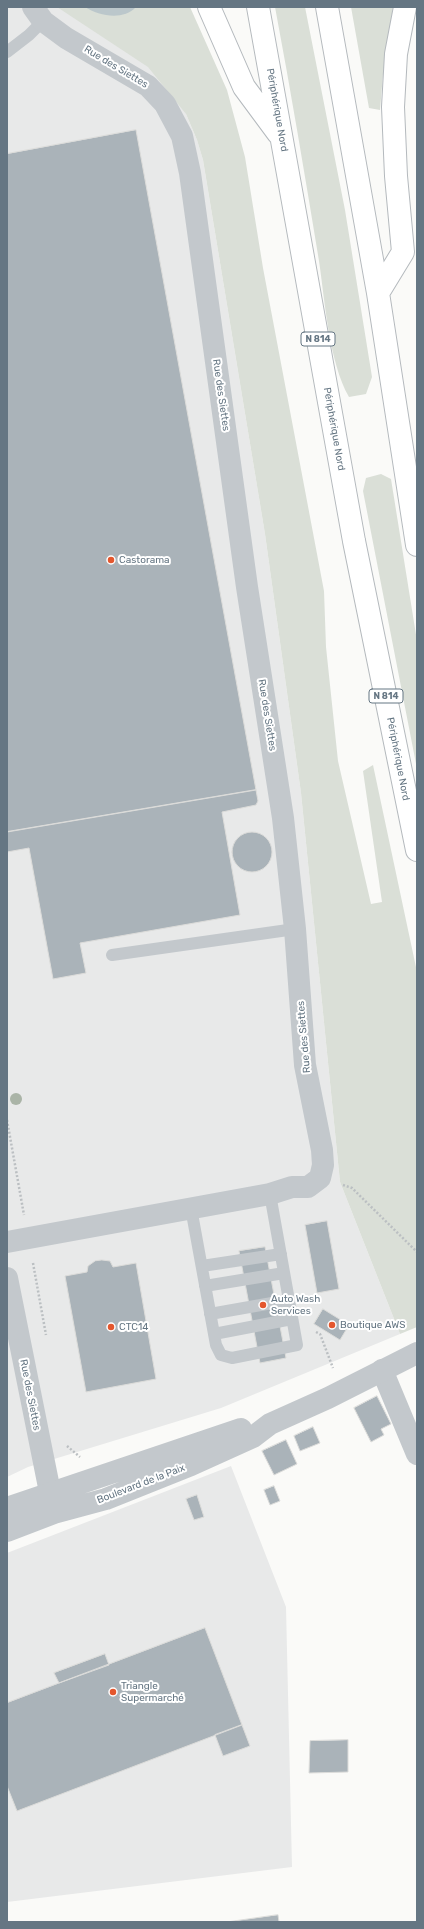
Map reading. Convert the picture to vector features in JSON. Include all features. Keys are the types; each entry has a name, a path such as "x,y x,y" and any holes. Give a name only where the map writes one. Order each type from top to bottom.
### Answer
{"highway":[{"name":"N 814","path":"209,7 244,87 281,137"},
{"name":"Périphérique Nord","path":"258,7 354,542 417,850"},
{"path":"328,7 378,293 417,545"},
{"path":"378,293 403,252 396,176 393,107 396,54 405,7"}],"street":[{"name":"Rue des Siettes","path":"38,14 66,38 148,86 165,104 182,136 190,173 247,587 283,818 295,929 305,1065 322,1150 323,1165 320,1178"},
{"path":"17,1240 270,1194 292,1187 308,1187 320,1178"},
{"name":"Rue des Siettes","path":"7,1278 52,1503"},
{"name":"Boulevard de la Paix","path":"7,1531 52,1503 245,1428 270,1424 417,1353"},
{"path":"382,1370 417,1454"},
{"name":"Boulevard de la Paix","path":"7,1508 52,1503"}],"lane":[{"path":"7,52 29,35 38,14"},
{"path":"112,955 295,929"},
{"path":"191,1208 214,1334 220,1355 232,1358 297,1345 270,1194"},
{"path":"202,1266 281,1254"},
{"path":"205,1286 284,1273"},
{"path":"210,1314 289,1300"},
{"path":"214,1334 292,1319"}],"path":[{"path":"7,1120 17,1240 47,1338"},
{"path":"320,1178 352,1188 417,1252"},
{"path":"292,1319 320,1334 334,1370 341,1366"},
{"path":"67,1445 85,1461"}],"shaded area":[{"path":"7,7 168,7 186,114 197,140 203,160 265,534 301,793 340,1182 400,1334 221,1408 28,1467 7,1477"},
{"path":"57,7 190,7 227,90 245,157 263,268 324,591 326,647 338,761 371,904 382,902 363,771 373,765 417,972 417,1327 400,1334 340,1182 301,793 265,534 203,160 197,140 186,114 148,67"},
{"path":"85,7 136,7 125,14 111,16 97,13"},
{"path":"275,7 305,7 345,210 372,377 366,394 349,397 342,383 332,349 319,261"},
{"path":"351,7 393,7 383,74 380,110 369,108"},
{"path":"381,474 391,479 417,641 417,769 363,491 366,478"},
{"path":"231,1466 286,1607 292,1867 7,1902 7,1553"}],"building":[{"name":"Castorama","path":"136,130 256,790 7,832 7,154"},
{"path":"256,790 258,801 256,805 222,812 240,915 80,943 86,973 53,979 29,848 7,852 7,832"},
{"path":"256,832 263,835 269,841 272,852 271,860 263,869 256,872 248,872 241,869 233,860 232,848 235,841 244,833"},
{"path":"327,1221 339,1289 317,1293 305,1225"},
{"name":"Auto Wash Services","path":"265,1247 286,1358 260,1363 239,1251"},
{"name":"CTC14","path":"95,1261 110,1261 113,1267 136,1263 156,1379 86,1392 65,1276 87,1272 88,1266"},
{"name":"Boutique AWS","path":"323,1309 349,1325 340,1340 314,1324"},
{"path":"377,1396 391,1424 381,1429 384,1435 371,1442 354,1408"},
{"path":"313,1427 320,1443 300,1451 294,1436"},
{"path":"286,1440 297,1464 274,1475 262,1451"},
{"path":"274,1486 280,1501 270,1505 264,1490"},
{"path":"197,1495 204,1517 194,1520 186,1499"},
{"path":"205,1628 242,1725 17,1811 7,1786 7,1703"},
{"path":"105,1654 109,1665 59,1683 54,1673"},
{"path":"242,1725 250,1746 223,1756 215,1735"},
{"path":"348,1740 348,1772 309,1773 310,1741"},
{"path":"278,1915 279,1922 227,1922"}],"place":[{"name":"Castorama","path":"111,560"},
{"name":"Auto Wash Services","path":"263,1305"},
{"name":"Boutique AWS","path":"332,1325"},
{"name":"CTC14","path":"111,1327"},
{"name":"Triangle Supermarché","path":"113,1692"}]}
